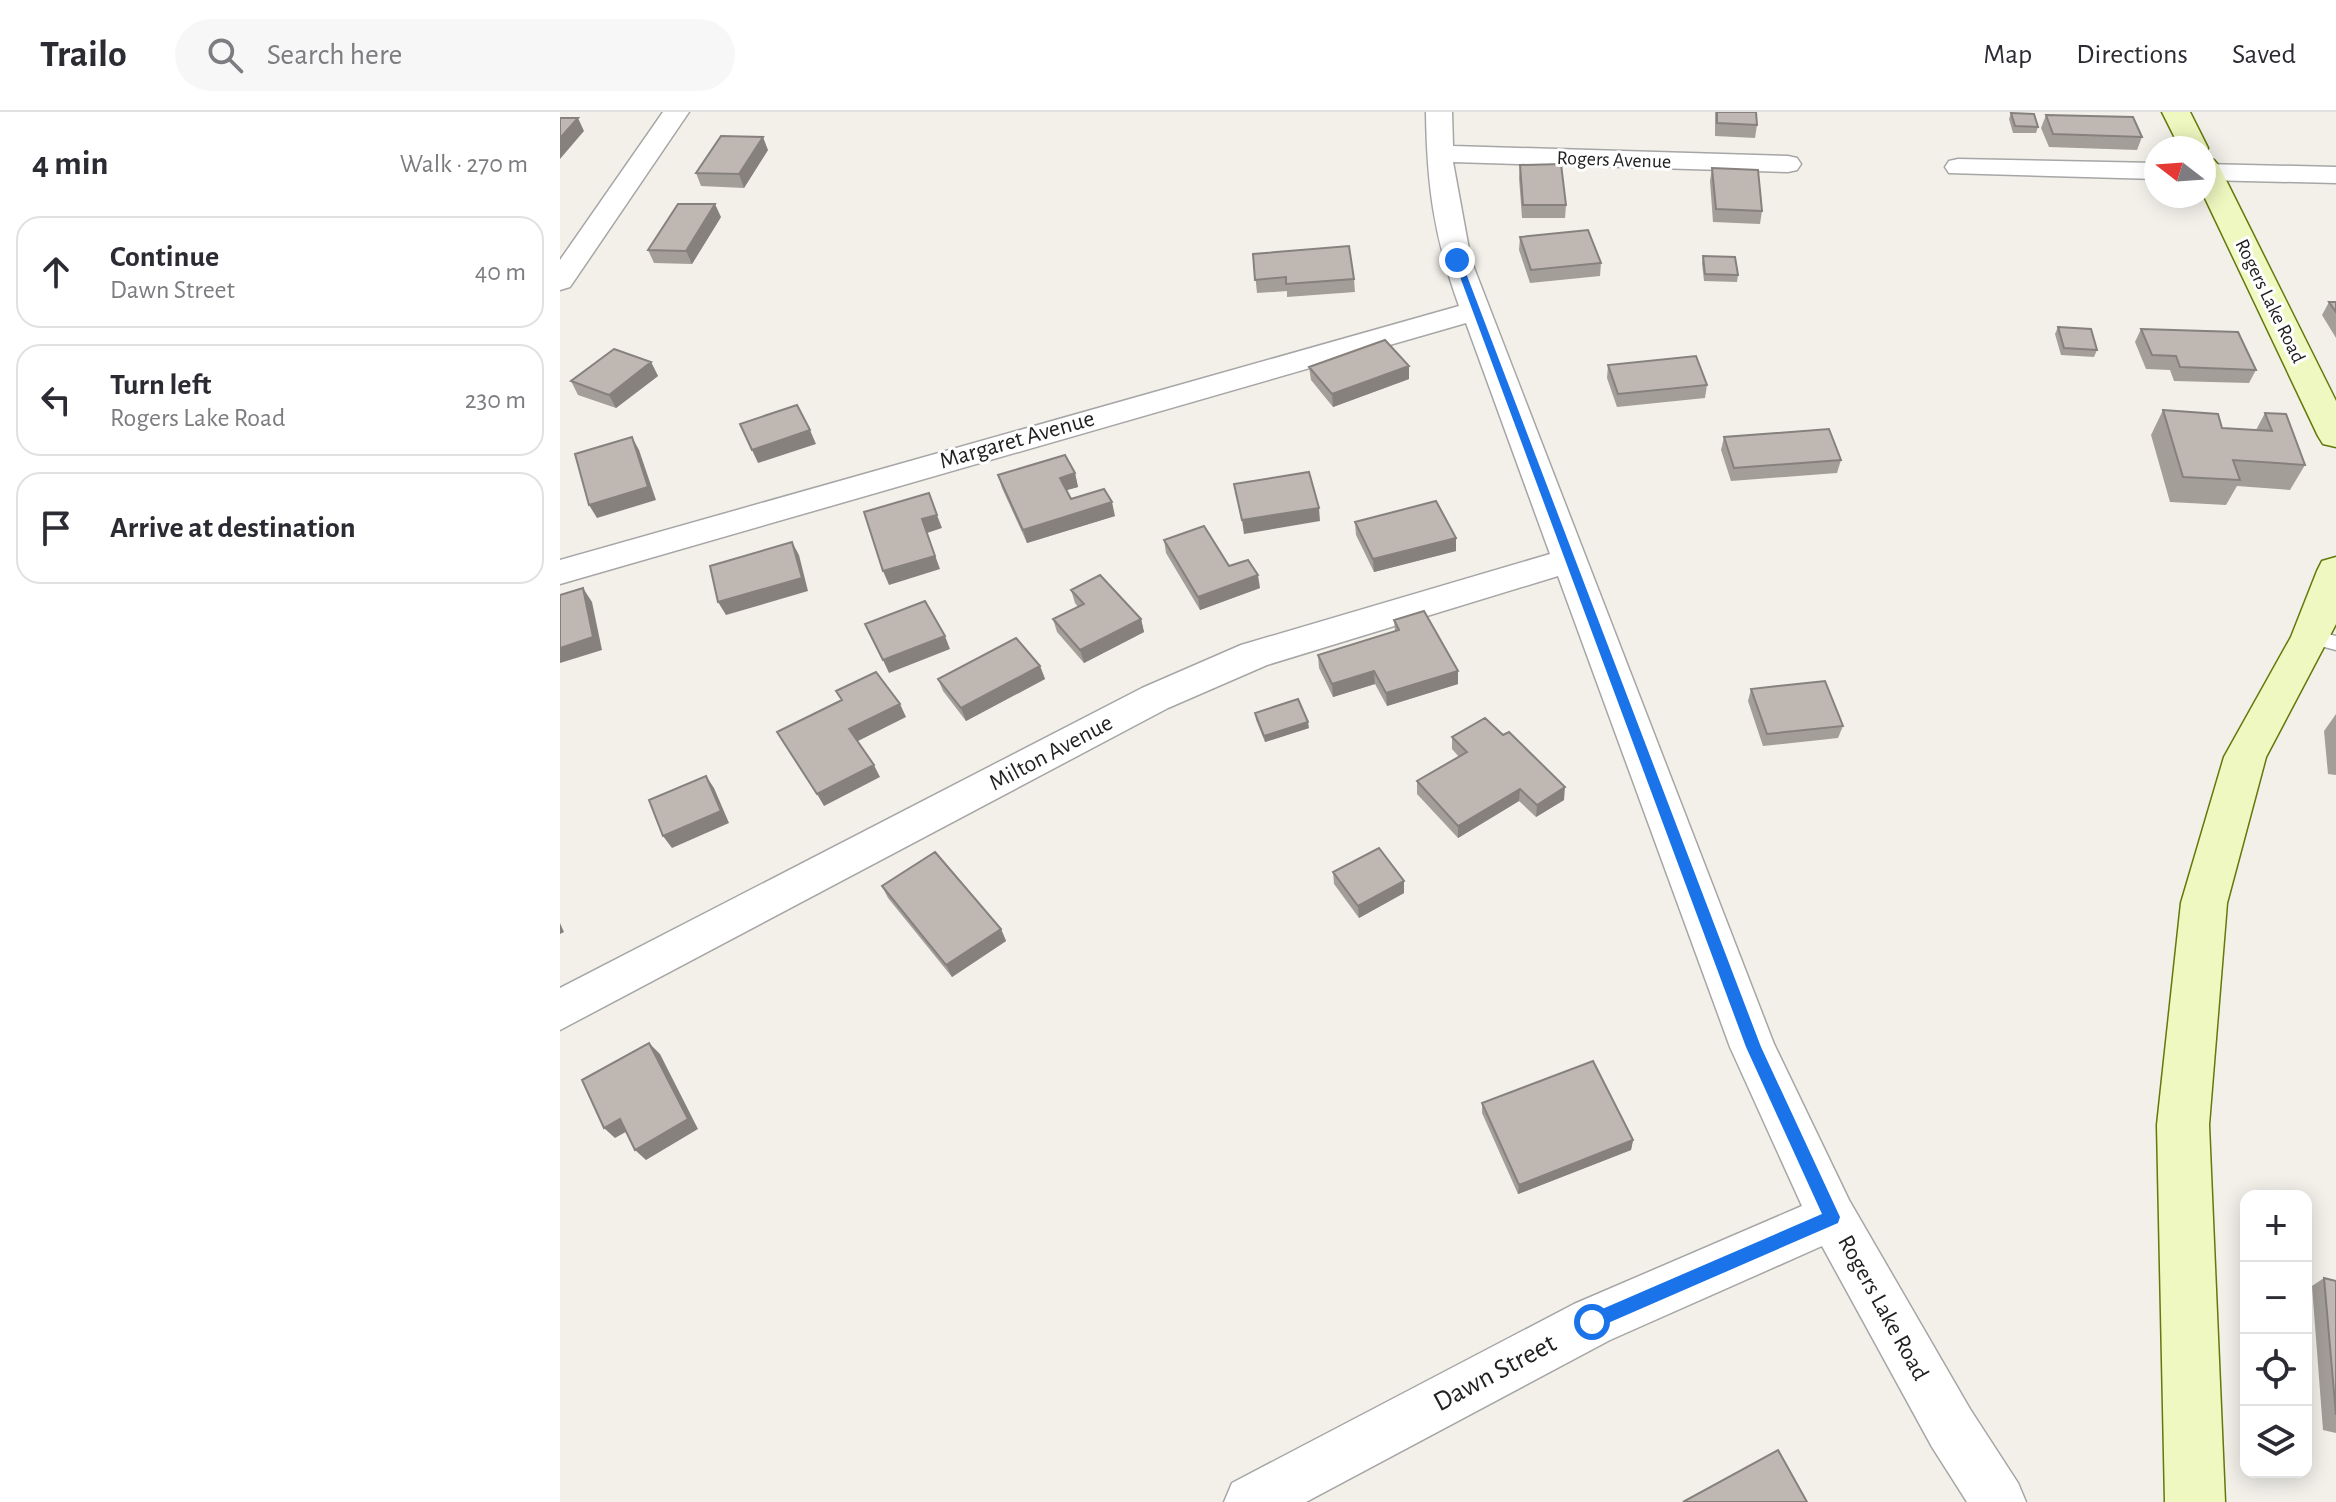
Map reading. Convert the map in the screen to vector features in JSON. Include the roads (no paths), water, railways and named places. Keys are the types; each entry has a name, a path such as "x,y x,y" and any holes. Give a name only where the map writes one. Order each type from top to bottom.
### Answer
{"main road":[{"name":"Rogers Lake Road","path":"2176,112 2188,136"},
{"name":"Rogers Lake Road","path":"2216,193 2336,436"},
{"path":"2195,1502 2183,1125 2204,903 2245,757 2324,640 2336,571"}],"street":[{"path":"560,281 676,112"},
{"name":"Rogers Lake Road","path":"1439,112 1439,154 1457,260 1474,311 1753,1047 1832,1217 1951,1428 1999,1502"},
{"name":"Rogers Avenue","path":"1439,154 1788,164"},
{"path":"2216,166 2336,175"},
{"path":"1958,167 2144,171"},
{"name":"Margaret Avenue","path":"560,572 1474,311"},
{"name":"Milton Avenue","path":"560,1010 1155,698 1254,655 1568,561"},
{"name":"Dawn Street","path":"1251,1502 1592,1322 1832,1217"}]}
